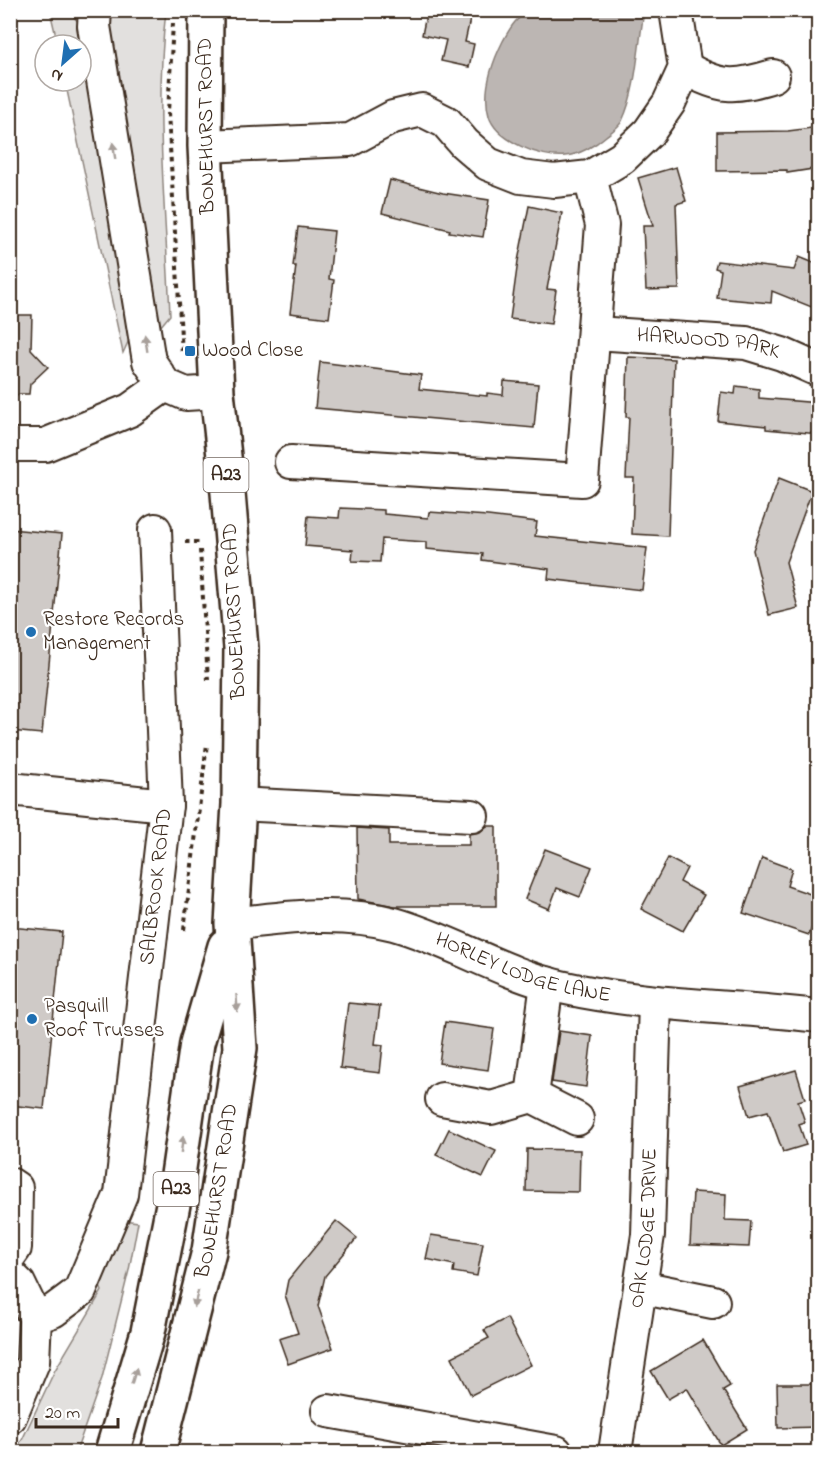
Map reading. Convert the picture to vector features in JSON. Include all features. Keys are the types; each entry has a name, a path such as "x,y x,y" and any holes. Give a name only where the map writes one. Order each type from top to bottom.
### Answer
{"main road":[{"name":"BONEHURST ROAD","path":"158,1452 209,1251 240,1048 232,924 240,804 241,648 217,392 205,146 206,10"},
{"name":"BONEHURST ROAD","path":"112,1452 148,1332 176,1189 197,1043 232,924"}],"street":[{"path":"95,10 94,26 149,361 165,385 186,394 217,392"},
{"path":"205,146 350,140 393,117 422,110 446,122 488,164 521,177 554,181 590,177 622,158 649,132 669,103 685,68 676,10"},
{"path":"685,68 707,81 729,85 753,82 773,76"},
{"path":"291,462 582,480 602,225 590,177"},
{"name":"HARWOOD PARK","path":"595,333 746,343 782,354 819,370"},
{"path":"10,445 45,445 130,410 165,385"},
{"name":"SALBROOK ROAD","path":"35,1317 53,1311 80,1291 121,1194 166,805 155,530"},
{"path":"10,789 166,805"},
{"path":"240,804 472,816"},
{"name":"HORLEY LODGE LANE","path":"232,924 339,915 394,924 505,969 548,983 603,995 655,1002 819,1016"},
{"path":"532,1096 548,983"},
{"name":"OAK LODGE DRIVE","path":"615,1452 648,1235 655,1002"},
{"path":"442,1099 491,1108 532,1096 578,1119"},
{"path":"10,1184 16,1188 15,1248 10,1255"},
{"path":"10,1275 18,1284 35,1317 33,1362 10,1417"},
{"path":"640,1287 713,1302"},
{"path":"328,1411 556,1452"}],"shaded area":[{"path":"50,11 69,11 83,28 84,33 55,33"},
{"path":"111,11 166,11 161,124 170,315 160,327 151,322 106,47"},
{"path":"639,11 643,18 633,84 622,121 597,143 576,154 555,156 532,151 500,133 489,116 487,87 499,50 515,22 528,12"},
{"path":"68,93 93,93 129,340 123,353"},
{"path":"123,1220 138,1222 129,1270 102,1378 76,1452 13,1452 22,1440 55,1370 102,1291 96,1278"}],"building":[{"path":"427,10 472,10 465,42 474,44 469,67 441,61 446,40 422,35"},
{"path":"819,127 819,168 787,173 787,170 717,171 717,132 788,131"},
{"path":"676,167 686,201 676,204 679,289 646,290 643,226 653,226 638,178"},
{"path":"390,180 443,193 489,200 483,237 449,232 450,230 382,213"},
{"path":"529,206 562,213 547,289 556,290 551,324 510,319"},
{"path":"298,227 334,231 329,279 334,280 329,318 290,313"},
{"path":"799,257 819,265 819,310 772,291 771,303 717,298 721,270 715,268 717,261 794,270"},
{"path":"10,315 32,315 31,349 48,367 30,384 29,394 19,394 10,402"},
{"path":"628,357 674,359 668,536 632,534 634,478 626,478 629,417 626,417"},
{"path":"320,362 421,375 419,389 487,396 487,393 503,395 504,381 538,384 534,428 315,408"},
{"path":"736,386 759,389 759,398 819,403 819,434 766,429 766,426 718,421 721,392 735,394"},
{"path":"779,478 812,491 786,562 798,608 769,615 753,550"},
{"path":"340,508 384,510 384,514 428,518 429,512 537,522 535,536 647,548 642,590 548,579 549,569 482,560 483,554 426,549 426,542 382,539 380,562 352,561 353,550 305,546 308,516 339,518"},
{"name":"Restore Records Management","path":"10,529 62,534 42,734 10,731"},
{"path":"487,826 496,826 496,906 395,906 358,899 357,828 389,830 389,845 469,845 469,834 480,832"},
{"path":"545,849 592,867 580,897 557,888 549,909 525,899"},
{"path":"668,858 687,868 680,882 704,895 683,931 641,909"},
{"path":"762,858 792,869 787,886 819,897 819,908 809,935 743,913"},
{"name":"Pasquill Roof Trusses","path":"10,927 62,932 44,1109 10,1105"},
{"path":"348,1003 380,1006 375,1044 383,1045 380,1073 340,1068"},
{"path":"445,1022 494,1029 488,1070 439,1063"},
{"path":"559,1031 592,1036 586,1087 552,1082"},
{"path":"796,1070 805,1099 798,1101 805,1122 799,1124 806,1145 783,1152 768,1111 749,1116 740,1086"},
{"path":"449,1129 496,1151 483,1177 436,1155"},
{"path":"527,1149 580,1150 579,1192 526,1191"},
{"path":"693,1192 726,1194 725,1220 751,1221 749,1247 690,1245"},
{"path":"336,1221 357,1238 325,1276 318,1306 333,1348 288,1364 279,1339 298,1333 285,1295 288,1280"},
{"path":"431,1235 483,1243 477,1276 453,1272 454,1265 426,1259"},
{"path":"507,1318 531,1365 471,1395 452,1357 489,1338 484,1330"},
{"path":"703,1340 730,1386 723,1390 747,1429 721,1445 687,1388 668,1399 651,1371"},
{"path":"777,1384 819,1384 819,1427 778,1428"}],"place":[{"name":"Wood Close","path":"190,351"},
{"name":"Restore Records Management","path":"31,632"},
{"name":"Pasquill Roof Trusses","path":"32,1019"}]}
